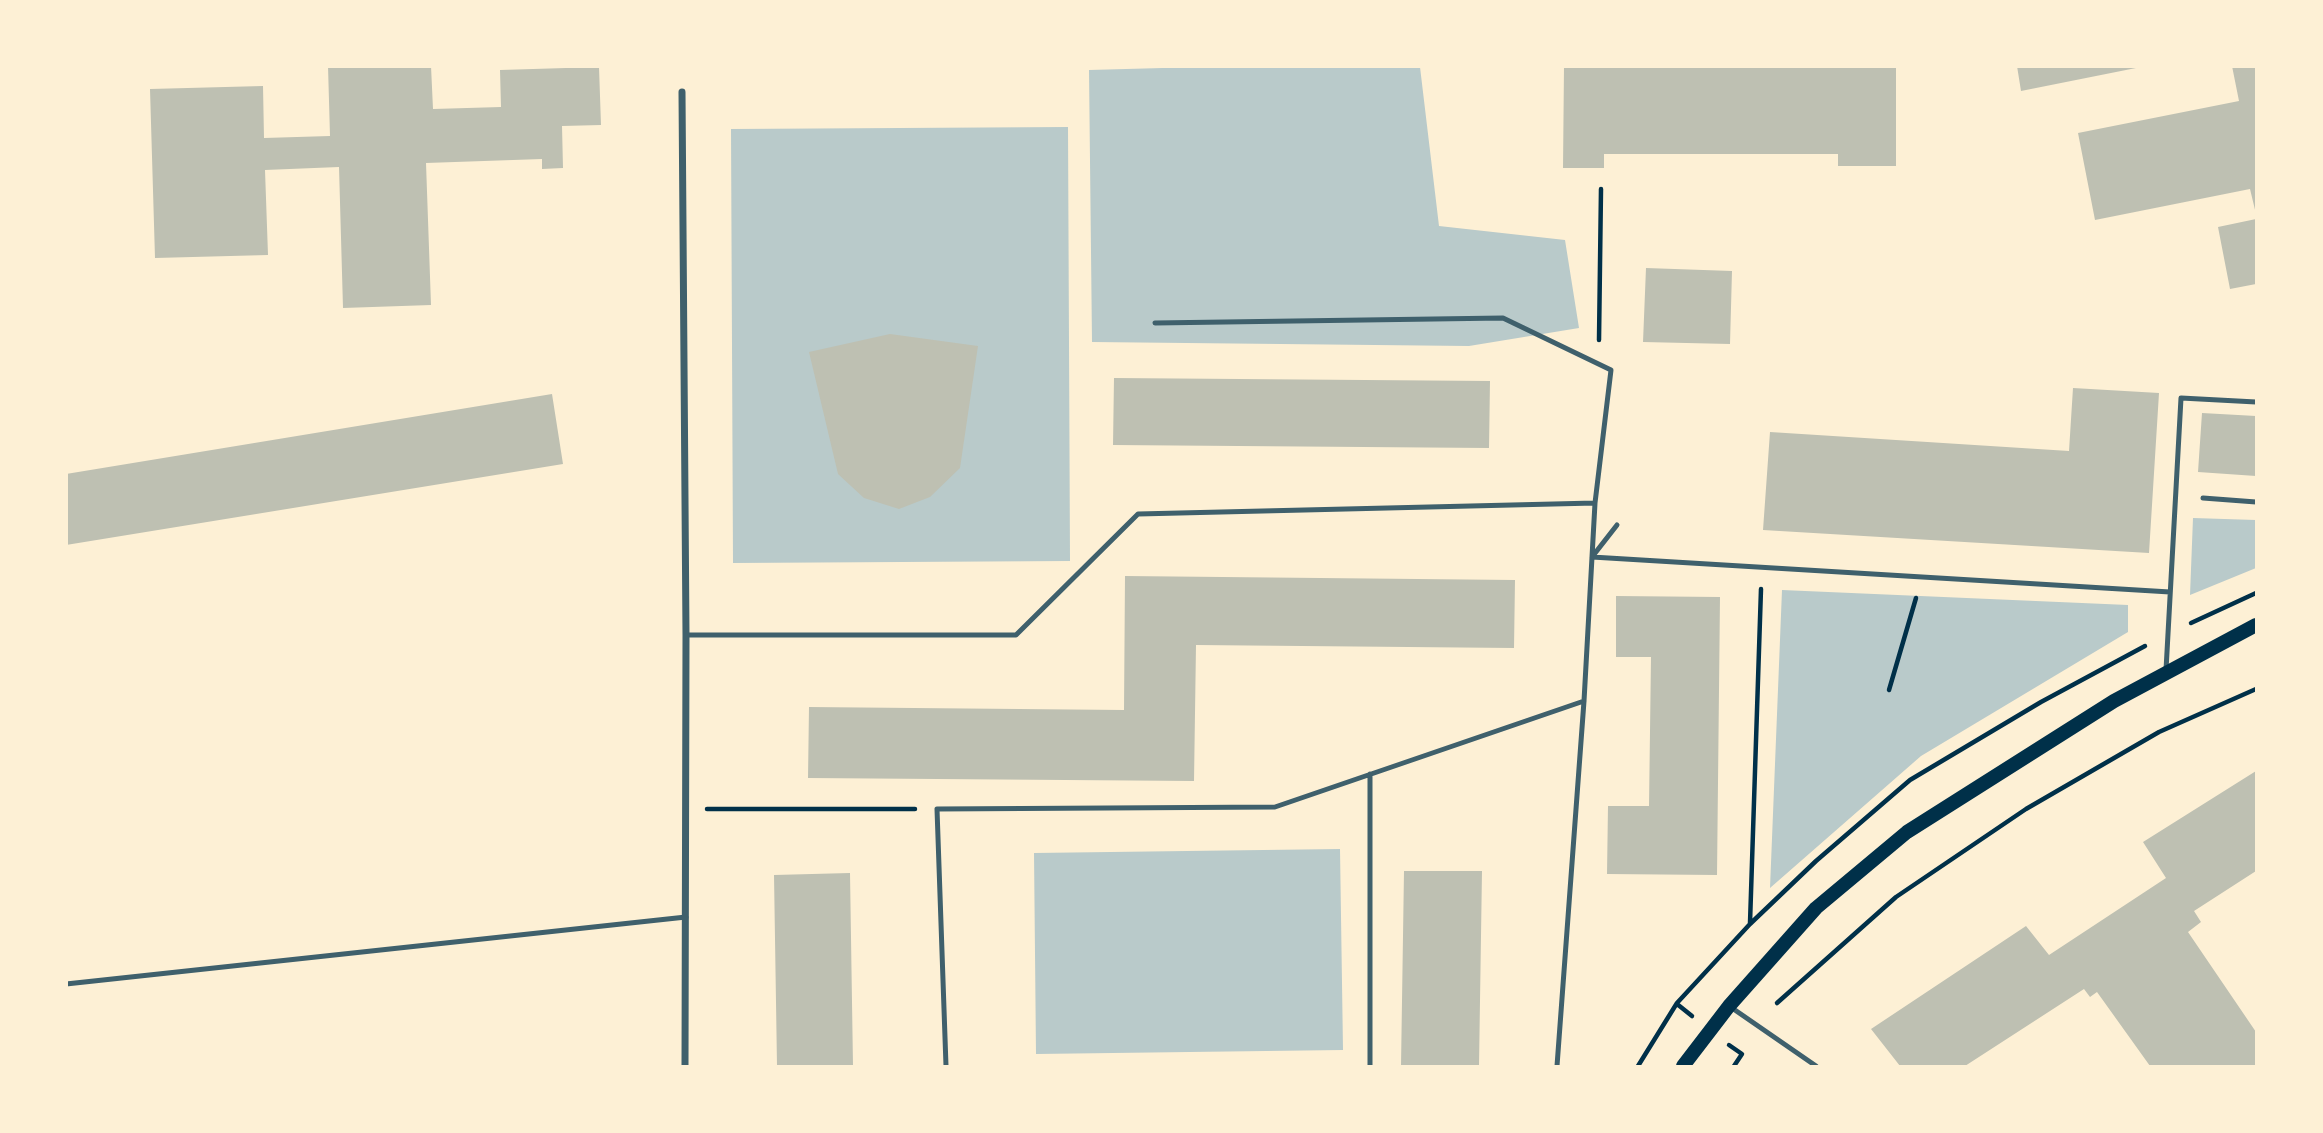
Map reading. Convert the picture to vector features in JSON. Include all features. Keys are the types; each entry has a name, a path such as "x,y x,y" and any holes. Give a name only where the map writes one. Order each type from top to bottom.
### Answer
{"main road":[{"path":"1683,1066 1729,1006 1816,908 1907,832 2114,701 2256,625"}],"street":[{"path":"682,93 686,635 685,1066"}],"lane":[{"path":"1155,323 1503,318 1611,370 1595,503 1584,701 1557,1066"},
{"path":"2166,673 2181,398 2256,402"},
{"path":"2203,498 2256,502"},
{"path":"686,635 1016,635 1138,514 1595,503"},
{"path":"1592,557 1617,525"},
{"path":"1592,557 2171,592"},
{"path":"946,1066 937,809 1275,807 1584,701"},
{"path":"1370,775 1370,1066"},
{"path":"66,984 686,917"},
{"path":"1729,1006 1816,1066"}],"path":[{"path":"1598,325 1601,189"},
{"path":"1750,924 1762,568"},
{"path":"1889,690 1922,577"},
{"path":"1777,1003 1896,897 2026,810 2159,732 2256,689"},
{"path":"685,808 937,809"}],"shaded area":[{"path":"1236,66 1420,67 1439,226 1565,240 1579,328 1469,346 1092,342 1089,70"},
{"path":"1068,127 1070,561 733,563 731,129"},
{"path":"2193,518 2256,520 2256,568 2190,595"},
{"path":"1782,590 2128,605 2128,632 1921,756 1770,888"},
{"path":"1340,849 1343,1050 1036,1054 1034,853"}],"building":[{"path":"328,66 431,66 433,109 501,107 500,70 599,67 601,125 562,126 563,168 542,169 542,159 426,163 431,305 343,308 339,167 265,170 268,255 155,258 150,89 263,86 264,138 330,136"},
{"path":"1564,66 1896,66 1896,166 1838,166 1838,154 1604,154 1604,168 1563,168"},
{"path":"2017,66 2136,66 2136,68 2021,91"},
{"path":"2232,66 2256,66 2256,214 2250,189 2095,220 2078,133 2239,101"},
{"path":"2256,219 2256,284 2230,289 2218,227"},
{"path":"1646,268 1732,271 1730,344 1643,342"},
{"path":"890,334 978,346 960,468 930,497 899,509 864,498 838,474 809,352"},
{"path":"1114,378 1490,381 1489,448 1113,445"},
{"path":"2073,388 2159,393 2149,553 1763,530 1770,432 2069,451"},
{"path":"552,394 563,464 66,545 66,474"},
{"path":"2202,413 2256,416 2256,476 2198,472"},
{"path":"1125,576 1515,580 1514,648 1196,645 1194,781 808,778 809,707 1124,710"},
{"path":"1616,596 1720,597 1717,875 1607,874 1608,806 1649,806 1651,657 1616,657"},
{"path":"2256,771 2256,871 2194,911 2201,922 2188,932 2256,1032 2256,1066 2150,1066 2097,992 2090,997 2084,989 1965,1066 1900,1066 1871,1029 2026,926 2049,955 2166,878 2143,842"},
{"path":"1404,871 1482,871 1479,1066 1401,1066"},
{"path":"850,873 853,1066 777,1066 774,875"}]}
